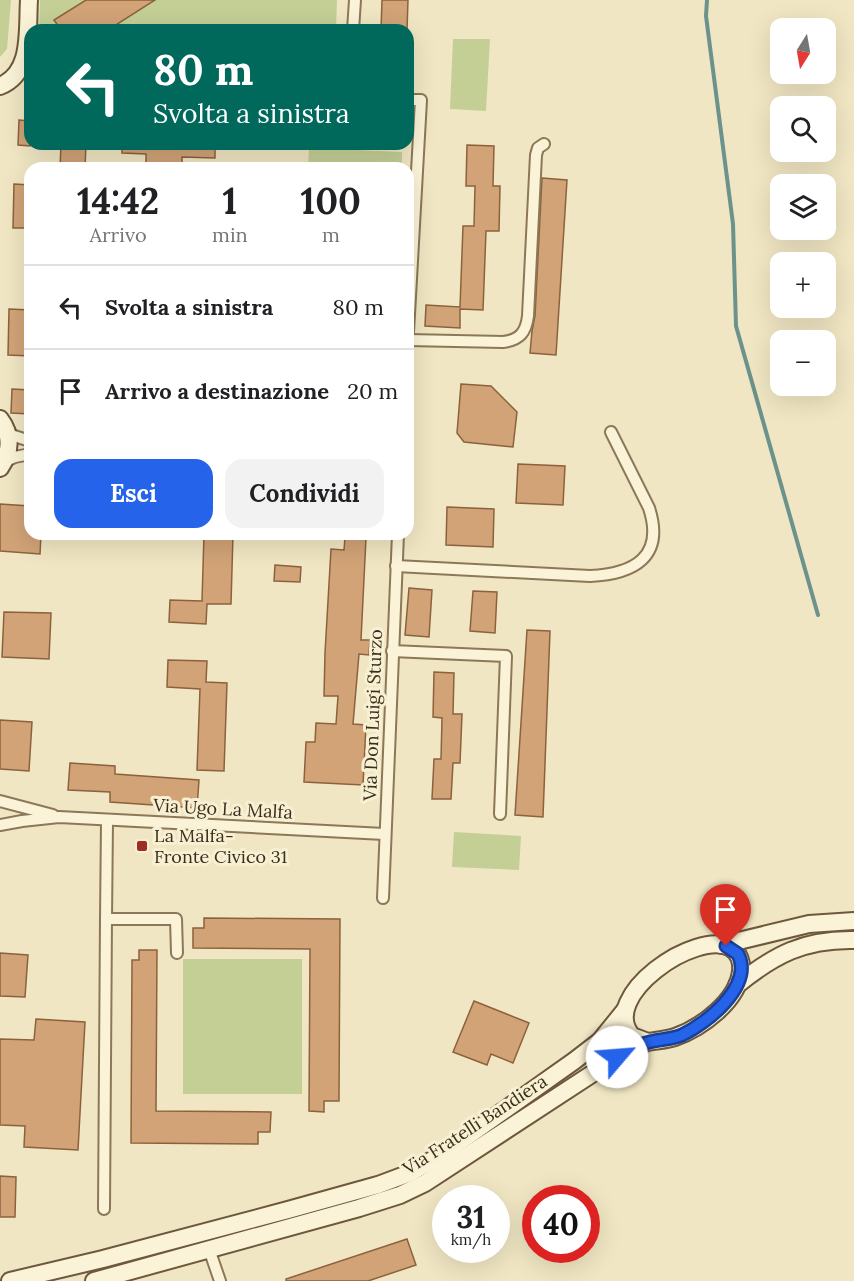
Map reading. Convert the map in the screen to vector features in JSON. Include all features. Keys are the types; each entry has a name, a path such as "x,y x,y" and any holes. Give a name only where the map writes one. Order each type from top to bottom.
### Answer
{"street":[{"path":"28,24 29,0"},
{"path":"353,24 355,0"},
{"path":"0,87 24,72"},
{"path":"414,100 421,100 414,225"},
{"path":"414,340 503,342 514,340 523,334 528,316 536,155 538,148 543,144"},
{"path":"4,426 24,438"},
{"path":"2,465 9,449 4,426"},
{"path":"396,567 590,576 620,573 638,565 650,548 653,536 652,519 649,508 610,432"},
{"path":"2,465 15,457 24,455"},
{"name":"Via Don Luigi Sturzo","path":"383,898 398,540"},
{"path":"392,651 506,656 500,814"},
{"name":"Via Ugo La Malfa","path":"0,801 59,817"},
{"name":"Via Ugo La Malfa","path":"0,825 59,817 384,834"},
{"path":"104,1209 107,821"},
{"path":"106,919 176,919 177,953"},
{"name":"Via Fratelli Bandiera","path":"10,1281 378,1185 422,1167 600,1041 625,1010 636,989 661,967 696,948 722,945 809,924 854,921"},
{"name":"Via Fratelli Bandiera","path":"94,1281 359,1208 411,1190 437,1176 529,1113 622,1054 648,1042 668,1040 690,1031 714,1013 732,995 737,985 784,952 798,946 830,940 854,940"},
{"path":"722,945 732,949 740,957 741,974 737,985"},
{"path":"625,1010 624,1022 629,1033 648,1042"},
{"path":"203,1232 220,1281"}],"green space":[{"path":"0,0 11,0 7,49 0,57"},
{"path":"40,0 337,0 336,24 39,24"},
{"path":"453,39 490,39 486,111 450,109"},
{"path":"309,150 402,152 402,162 308,162"},
{"path":"454,832 521,836 519,870 452,867"},
{"path":"183,959 302,959 302,1094 183,1094"}],"building":[{"path":"86,0 155,0 117,24 57,24 54,20"},
{"path":"382,0 408,0 407,24 381,24"},
{"path":"19,120 24,120 24,146 18,145"},
{"path":"467,145 494,146 493,186 500,186 499,231 486,231 483,310 460,309 460,328 425,326 426,305 460,307 463,226 474,226 475,186 466,186"},
{"path":"61,150 86,150 85,162 60,162"},
{"path":"122,150 215,150 215,158 182,157 182,162 146,162 146,154 122,153"},
{"path":"542,178 567,180 556,355 530,353 535,316"},
{"path":"14,184 24,185 24,228 13,228"},
{"path":"9,309 24,310 24,356 8,355"},
{"path":"461,384 491,386 517,412 513,447 464,442 457,433"},
{"path":"12,389 24,390 24,414 11,413"},
{"path":"518,464 565,466 563,505 516,503"},
{"path":"0,504 24,506 24,540 41,540 40,554 0,551"},
{"path":"447,507 494,509 493,547 446,545"},
{"path":"204,540 233,540 231,604 207,604 206,624 169,622 170,600 202,601"},
{"path":"345,540 366,540 361,640 370,640 369,655 359,654 353,724 366,725 363,785 304,782 306,742 315,742 316,723 336,724 338,696 324,696 325,653 331,549 344,550"},
{"path":"275,565 301,567 300,582 274,581"},
{"path":"409,588 432,590 429,637 405,635"},
{"path":"473,591 497,592 495,633 470,631"},
{"path":"4,612 51,613 49,659 2,657"},
{"path":"527,630 550,631 543,817 515,815"},
{"path":"168,660 207,661 206,682 227,683 224,771 197,770 200,689 167,687"},
{"path":"434,672 454,673 453,714 462,714 460,763 453,763 451,799 432,799 434,759 441,759 442,718 433,717"},
{"path":"0,720 32,722 29,771 0,769"},
{"path":"70,763 115,766 115,774 199,780 197,808 110,802 110,792 68,790"},
{"path":"204,918 340,919 339,1101 324,1101 324,1112 309,1111 310,949 193,948 193,928 204,928"},
{"path":"139,950 157,950 156,1111 271,1112 270,1132 258,1132 258,1144 131,1143 132,960 139,960"},
{"path":"0,953 28,955 25,997 0,996"},
{"path":"474,1001 529,1023 513,1063 491,1054 487,1065 453,1052"},
{"path":"36,1019 85,1022 78,1150 24,1147 25,1126 0,1125 0,1039 34,1040"},
{"path":"0,1176 16,1177 15,1217 0,1217"},
{"path":"407,1239 416,1265 368,1281 286,1281 286,1279"}],"waterway":[{"path":"707,0 706,16 733,224 736,326 818,615"}],"place":[{"name":"La Malfa- Fronte Civico 31","path":"142,846"}],"route":[{"path":"617,1057 648,1042 668,1040 683,1034 702,1023 724,1004 732,995 741,974 740,957 726,946"}]}
